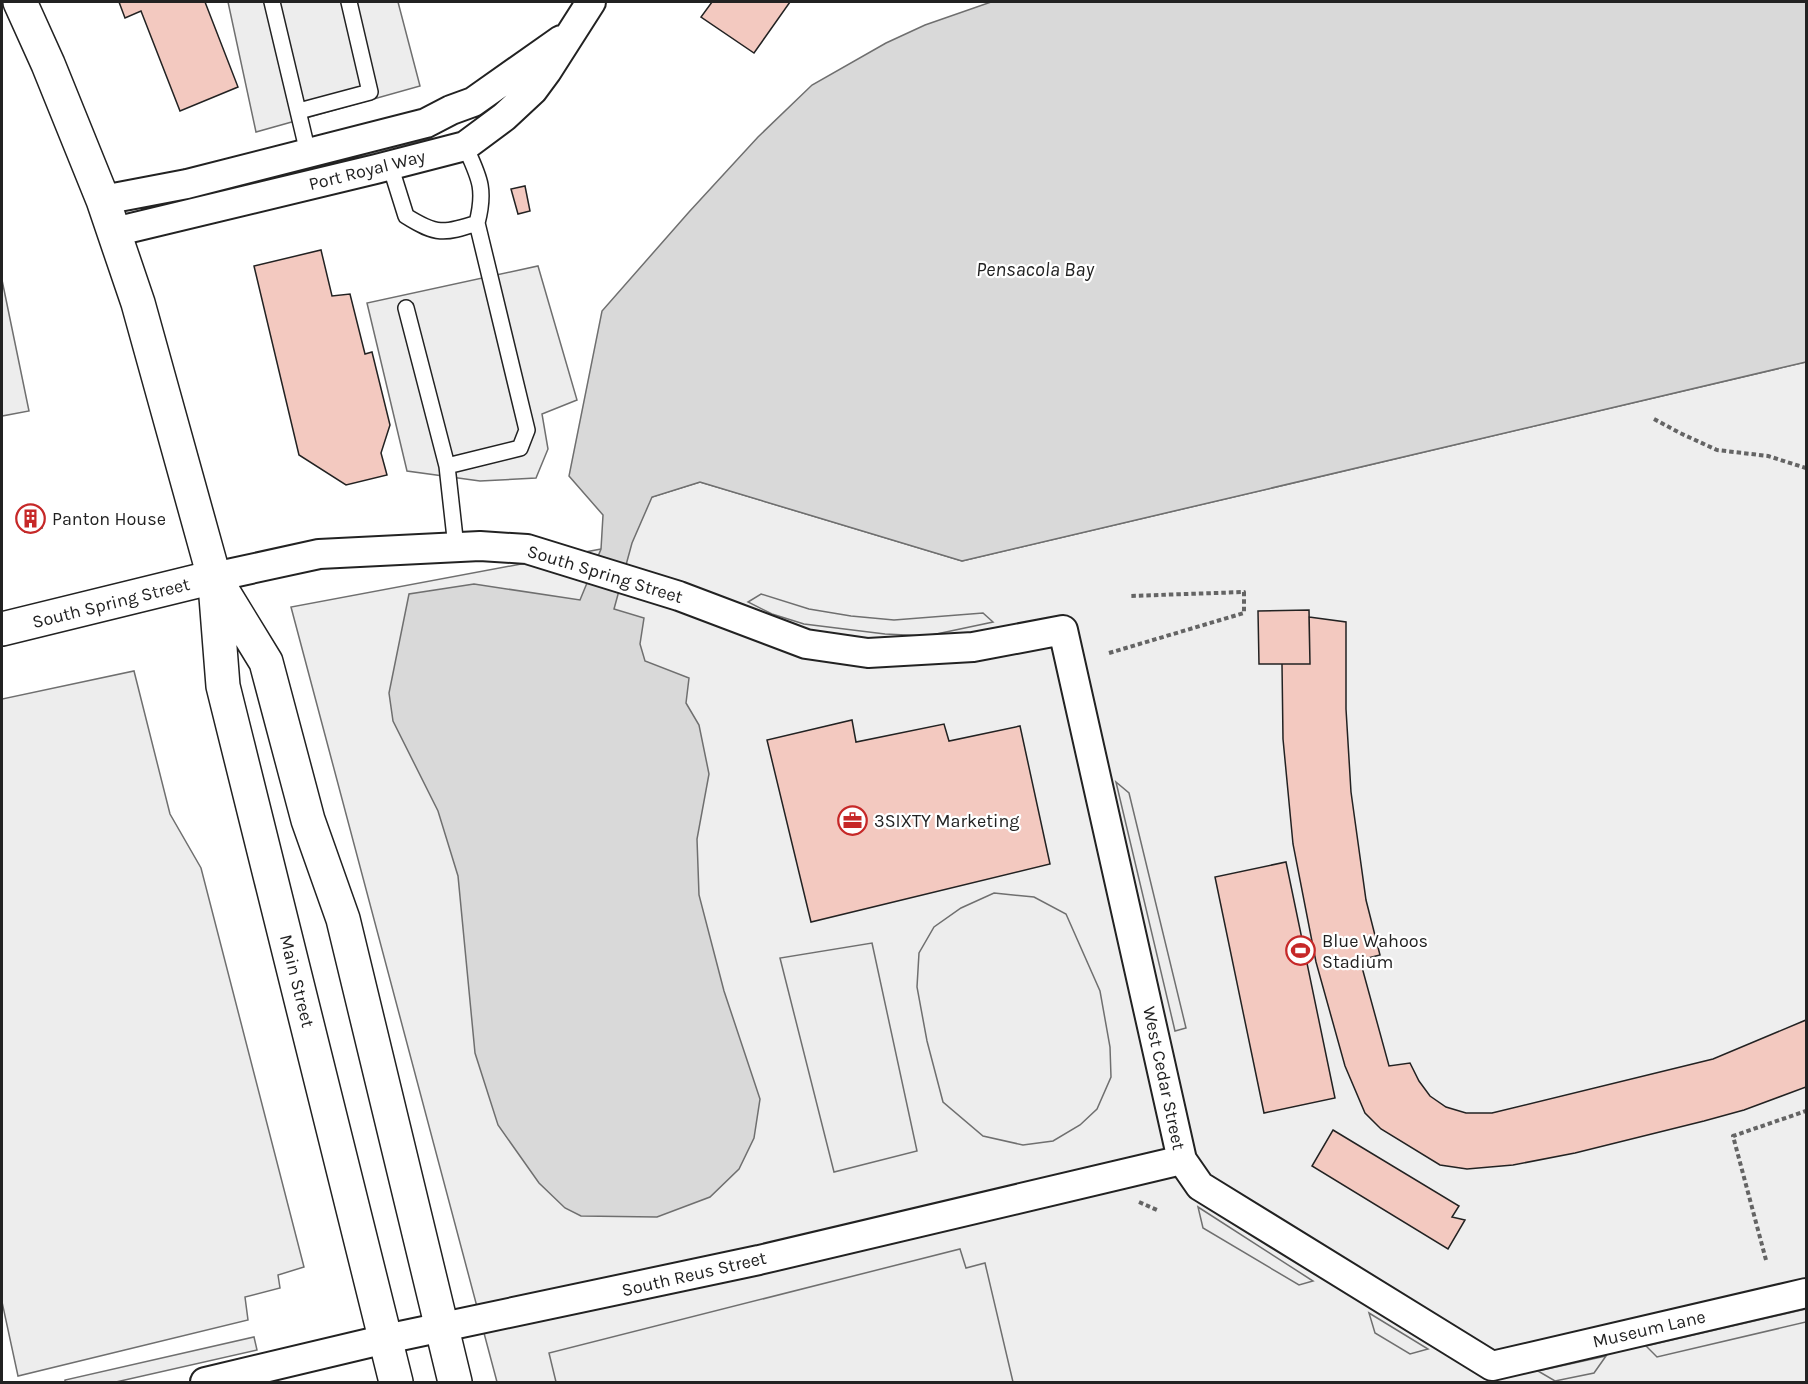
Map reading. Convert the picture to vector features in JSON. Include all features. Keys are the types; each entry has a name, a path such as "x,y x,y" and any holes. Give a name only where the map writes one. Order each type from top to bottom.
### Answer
{"main road":[{"path":"20,2 48,64 103,200 138,303 214,577 266,662 308,820 344,919 455,1383"},
{"name":"South Spring Street","path":"2,629 214,577"},
{"name":"Main Street","path":"214,577 223,686 396,1383"}],"street":[{"name":"Port Royal Way","path":"114,232 465,146 524,99 541,80 561,44 591,2"},
{"name":"Port Royal Way","path":"103,200 187,184 426,123 473,102 528,63 561,44"},
{"path":"452,110 465,146"},
{"path":"391,133 394,164"},
{"path":"308,153 315,183"},
{"name":"South Spring Street","path":"214,577 320,554 480,546 527,549 679,596 806,644 868,653 973,647 1063,630"},
{"name":"West Cedar Street","path":"1063,630 1182,1160 1200,1186 1490,1374"},
{"name":"South Reus Street","path":"205,1383 386,1339 759,1260 1182,1160"},
{"name":"Museum Lane","path":"1490,1374 1806,1293"}],"lane":[{"path":"272,2 308,153"},
{"path":"299,111 370,92 349,2"},
{"path":"447,466 520,447 527,430 477,223 482,205 482,183 465,146"},
{"path":"394,164 406,216 428,230 454,231 477,223"},
{"path":"406,308 447,466 456,547"}],"path":[{"path":"1654,419 1717,450 1768,456 1806,468"},
{"path":"1109,653 1244,613 1244,592 1129,596"},
{"path":"1766,1260 1733,1136 1806,1111"}],"shaded area":[{"path":"228,2 398,2 420,86 256,132"},
{"path":"538,266 577,400 542,414 548,449 536,478 480,481 407,471 367,303"},
{"path":"2,280 29,411 2,416"},
{"path":"1806,362 1806,1382 497,1382 291,607 601,549 652,497 700,482 962,561"},
{"path":"761,594 809,609 851,616 894,620 983,613 993,622 927,636 885,634 804,624 772,614 748,602"},
{"path":"134,671 170,814 201,868 304,1267 278,1275 280,1288 245,1297 248,1320 18,1376 2,1302 2,699"},
{"path":"1116,782 1129,793 1186,1028 1175,1031"},
{"path":"994,893 1034,897 1066,914 1100,991 1110,1047 1111,1077 1097,1109 1080,1125 1053,1141 1023,1145 983,1136 943,1102 927,1041 917,987 919,953 934,927 961,908"},
{"path":"872,943 917,1151 834,1172 780,958"},
{"path":"1198,1207 1313,1281 1299,1285 1203,1228"},
{"path":"960,1249 966,1268 985,1263 1013,1382 556,1382 549,1353"},
{"path":"1806,1309 1806,1322 1657,1357 1646,1346"},
{"path":"1369,1313 1428,1349 1410,1354 1375,1333"},
{"path":"254,1337 257,1350 116,1382 65,1382 65,1380"},
{"path":"1606,1356 1594,1373 1555,1381 1538,1371"}],"water":[{"name":"Pensacola Bay","path":"991,2 1806,2 1806,362 962,561 700,482 652,497 632,543 614,609 644,618 640,644 645,661 689,678 686,703 699,725 709,774 697,839 699,895 724,991 760,1099 754,1138 739,1169 710,1197 657,1217 581,1216 565,1208 539,1183 498,1125 475,1053 458,876 438,811 393,721 389,693 409,594 474,584 580,600 601,549 603,515 569,476 602,311 758,137 812,85 886,43 925,25"}],"building":[{"path":"119,2 205,2 238,87 180,111 141,11 125,18"},
{"path":"712,2 790,2 754,53 701,17"},
{"path":"525,186 530,211 518,214 511,189"},
{"path":"321,250 332,296 350,294 365,354 372,352 390,425 381,453 387,475 346,485 299,455 254,266"},
{"name":"Panton House","path":"37,507 42,528 25,532 20,511"},
{"path":"1309,610 1310,664 1259,664 1258,611"},
{"path":"1309,617 1346,622 1346,709 1351,792 1366,900 1380,955 1360,960 1389,1066 1410,1063 1430,1096 1446,1107 1466,1113 1492,1113 1713,1059 1806,1020 1806,1087 1744,1110 1704,1121 1575,1153 1513,1165 1467,1169 1440,1165 1381,1129 1365,1113 1345,1066 1316,962 1293,844 1283,739 1282,664 1310,664"},
{"path":"852,720 856,742 944,724 949,741 1020,726 1050,864 811,922 767,740"},
{"path":"1286,862 1335,1098 1264,1113 1215,877"},
{"path":"1333,1130 1459,1206 1452,1217 1465,1220 1448,1249 1312,1166"}],"place":[{"name":"Panton House","path":"31,519"},
{"name":"3SIXTY Marketing","path":"853,821"},
{"name":"Blue Wahoos Stadium","path":"1301,951"}]}
